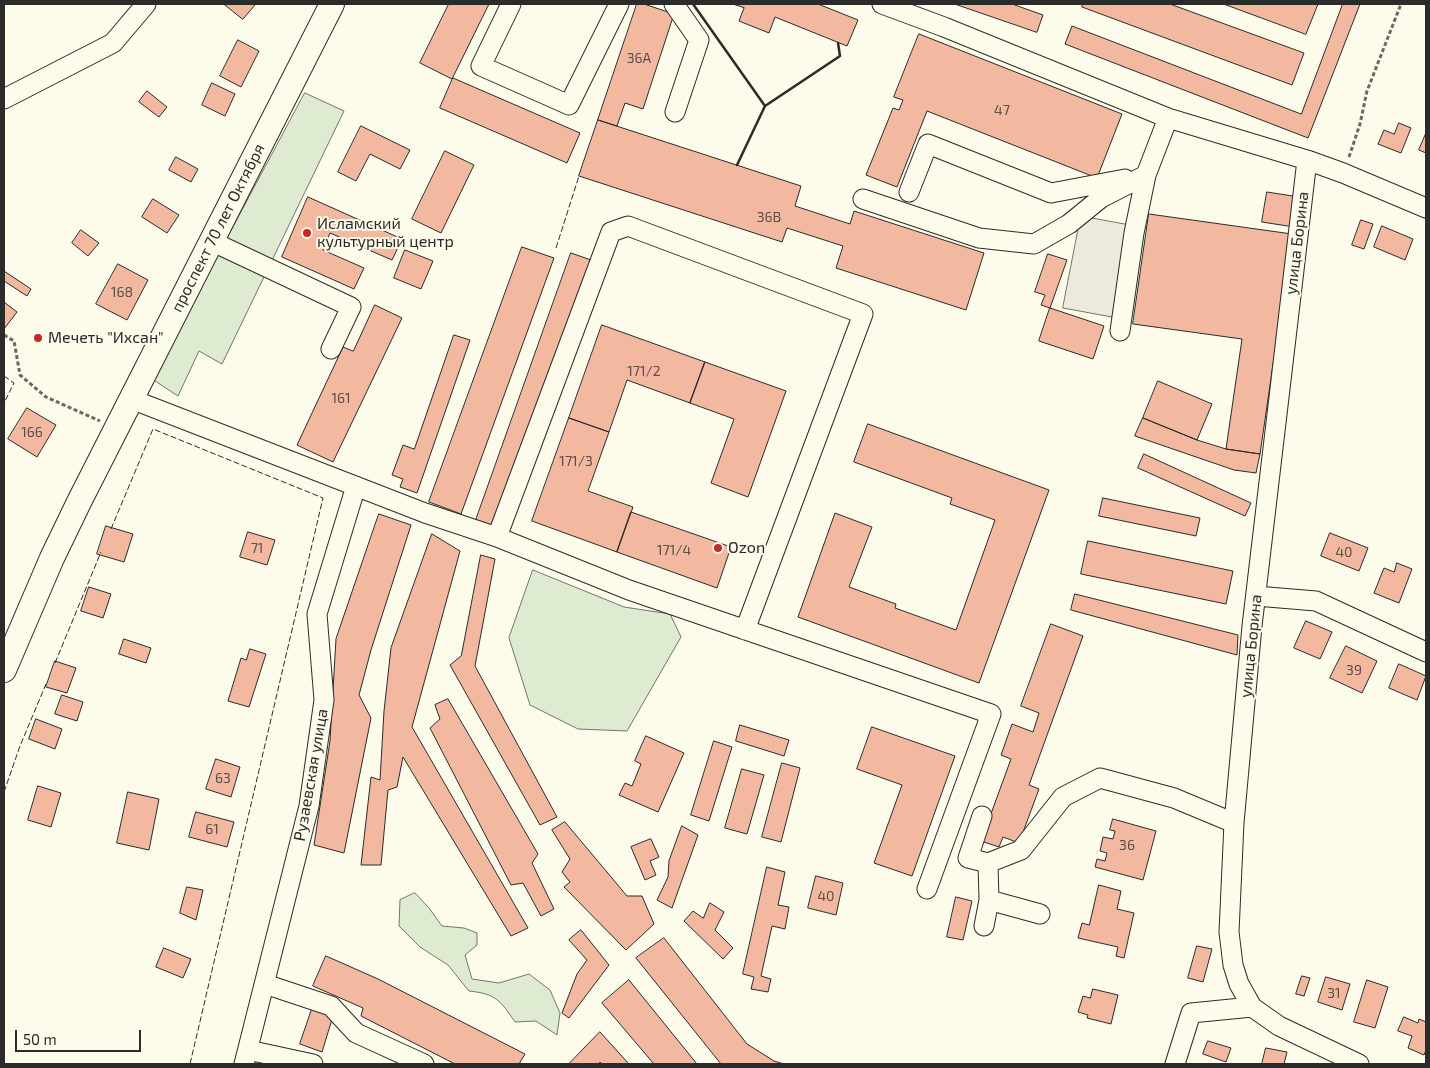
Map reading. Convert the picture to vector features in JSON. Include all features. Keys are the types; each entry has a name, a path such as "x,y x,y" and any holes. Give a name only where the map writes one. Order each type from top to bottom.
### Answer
{"main road":[{"name":"проспект 70 лет Октября","path":"4,670 52,558 116,428 332,4"}],"street":[{"path":"4,99 113,43 146,4"},
{"path":"511,4 480,66 569,106 619,4"},
{"path":"674,4 699,40 675,112"},
{"path":"882,4 944,27 1168,118 1307,160 1426,208"},
{"path":"1120,331 1134,233 1146,175 1168,118"},
{"path":"909,192 928,144 1051,193 1146,175"},
{"name":"улица Борина","path":"1307,160 1252,626 1234,823 1229,932 1233,965 1239,984 1252,1007 1279,1026 1359,1064"},
{"path":"863,199 979,238 1034,244 1069,224 1101,198 1146,175"},
{"path":"497,537 612,232 628,226 845,307 863,314 745,630"},
{"path":"211,241 351,307 331,350"},
{"path":"131,399 425,513 497,537 630,590 991,714 927,889"},
{"name":"Рузаевская улица","path":"246,1057 309,806 324,700 316,614 356,486"},
{"path":"1256,596 1316,601 1426,652"},
{"path":"982,816 968,858 988,863 1022,850 1062,797 1100,778 1174,798 1234,823"},
{"path":"984,926 989,900 988,863"},
{"path":"989,900 1040,914"},
{"path":"265,984 331,1006 356,1033 424,1064"},
{"path":"1175,1064 1191,1013 1252,1007"},
{"path":"246,1057 313,1064"}],"path":[{"path":"1343,173 1360,124 1367,91 1401,4"},
{"path":"4,335 14,341 20,375 46,398 116,428"}],"green space":[{"path":"305,93 344,111 222,364 199,351 178,396 152,379"},
{"path":"533,570 624,607 670,614 681,637 627,731 578,729 530,705 509,638"},
{"path":"415,893 442,926 464,928 477,933 477,945 465,955 472,979 499,983 529,974 550,990 560,1013 557,1035 536,1021 515,1022 496,999 485,994 469,991 448,965 420,947 399,926 400,900"}],"shaded area":[{"path":"1081,216 1130,225 1112,317 1063,308"}],"building":[{"path":"224,4 253,4 255,5 243,19"},
{"path":"449,4 489,4 452,79 420,63"},
{"path":"637,4 644,4 674,14 643,109 625,103 617,126 598,120"},
{"path":"733,4 818,4 858,20 847,46 775,17 769,33 739,21 744,8"},
{"path":"955,4 1012,4 1043,15 1037,32"},
{"path":"1083,4 1170,4 1304,53 1292,85 1082,7"},
{"path":"1224,4 1318,4 1306,34"},
{"path":"1343,4 1360,4 1308,138 1065,44 1072,26 1301,114"},
{"path":"919,34 1122,114 1097,178 927,111 897,187 866,175 893,108 899,110 903,100 894,97"},
{"path":"238,40 259,51 241,87 220,76"},
{"path":"453,78 580,133 567,163 440,108"},
{"path":"212,83 235,94 225,116 202,105"},
{"path":"147,91 167,107 159,117 139,102"},
{"path":"598,120 801,186 795,206 850,224 854,211 984,253 966,310 836,268 843,246 787,228 782,242 579,176"},
{"path":"1399,123 1411,128 1401,153 1378,144 1384,130 1394,134"},
{"path":"361,126 410,150 400,169 370,154 356,181 338,172"},
{"path":"1426,133 1426,153 1419,150"},
{"path":"445,151 474,165 441,233 412,219"},
{"path":"176,157 198,169 191,182 169,170"},
{"path":"1267,192 1299,197 1294,227 1262,222"},
{"path":"308,197 402,239 392,260 330,233 323,250 364,268 354,289 282,257"},
{"path":"153,199 179,215 167,233 142,217"},
{"path":"1149,214 1292,234 1260,454 1226,449 1242,339 1133,324"},
{"path":"1361,220 1373,224 1364,249 1352,245"},
{"path":"1382,226 1413,239 1405,260 1374,247"},
{"path":"81,230 99,243 88,256 72,243"},
{"path":"522,247 554,258 461,514 429,502"},
{"path":"405,250 433,261 421,289 394,278"},
{"path":"571,253 591,260 496,527 476,520"},
{"path":"1048,254 1067,260 1050,308 1041,305 1045,295 1035,292"},
{"path":"118,264 148,280 127,320 96,304"},
{"path":"4,271 31,289 27,296 4,281"},
{"path":"4,302 17,312 4,329"},
{"path":"375,305 402,318 333,462 297,445 343,347 353,351"},
{"path":"1050,308 1104,326 1093,359 1039,341"},
{"path":"602,325 705,362 690,403 627,380 609,432 569,418"},
{"path":"454,335 470,340 417,493 400,487 403,479 392,475 403,445 414,449"},
{"path":"705,362 786,391 748,497 711,483 734,419 690,403"},
{"path":"1158,381 1212,404 1197,440 1143,418"},
{"path":"27,408 56,425 37,457 8,439"},
{"path":"569,418 609,432 588,491 633,507 617,552 532,521"},
{"path":"1143,418 1197,440 1226,449 1260,454 1256,473 1234,470 1135,436"},
{"path":"868,424 1049,490 979,683 798,617 835,513 872,527 849,587 896,604 895,608 956,630 995,520 950,504 952,498 854,462"},
{"path":"1144,454 1251,503 1245,516 1138,468"},
{"path":"1103,498 1200,518 1196,536 1099,516"},
{"path":"631,512 731,547 717,588 617,552"},
{"path":"379,514 411,525 371,650 359,695 371,718 344,853 314,845 330,741 336,639"},
{"path":"106,526 133,534 124,562 97,554"},
{"path":"248,532 275,540 267,565 240,557"},
{"path":"1330,533 1368,548 1359,571 1321,556"},
{"path":"432,534 460,551 412,727 528,928 511,936 403,757 397,787 388,790 381,865 361,865 371,777 380,780 384,711 391,648"},
{"path":"1088,541 1233,571 1226,604 1081,574"},
{"path":"481,555 495,559 475,666 557,817 540,825 450,665 461,656"},
{"path":"1397,563 1412,569 1399,603 1374,593 1384,568 1394,572"},
{"path":"89,587 111,594 103,618 81,611"},
{"path":"1075,594 1238,635 1237,655 1071,610"},
{"path":"1306,621 1332,632 1320,659 1294,648"},
{"path":"1051,624 1083,636 1029,785 1039,789 1019,843 1003,837 999,847 981,841 1011,759 1001,755 1012,724 1033,732 1039,713 1021,706"},
{"path":"124,639 151,648 146,663 119,654"},
{"path":"1346,646 1377,661 1362,693 1330,678"},
{"path":"250,649 266,654 249,707 228,701 241,658 246,660"},
{"path":"55,661 76,668 67,693 46,687"},
{"path":"1399,664 1426,676 1417,700 1389,688"},
{"path":"62,695 83,702 77,721 55,714"},
{"path":"448,699 538,854 532,863 554,909 541,916 523,883 511,885 430,728 440,719 435,705"},
{"path":"36,719 62,729 55,749 29,739"},
{"path":"740,725 789,740 784,756 736,741"},
{"path":"872,727 955,756 912,876 874,863 902,785 857,769"},
{"path":"646,736 684,753 658,812 619,795 625,783 632,786 641,764 635,761"},
{"path":"714,741 732,747 709,821 691,815"},
{"path":"216,759 240,767 231,797 206,789"},
{"path":"782,763 800,768 781,842 762,837"},
{"path":"742,769 764,775 747,834 725,828"},
{"path":"38,786 61,793 51,827 28,820"},
{"path":"128,792 159,799 149,850 117,843"},
{"path":"196,812 234,822 227,847 189,837"},
{"path":"1113,819 1156,831 1143,880 1095,867 1097,859 1105,861 1107,853 1100,851 1103,837 1113,839 1115,831 1110,830"},
{"path":"565,822 627,896 642,896 654,924 626,950 564,887 570,882 562,872 570,859 552,830"},
{"path":"682,826 698,835 672,908 657,900 668,877 669,861"},
{"path":"651,839 659,857 650,861 656,875 645,880 631,847"},
{"path":"767,867 785,872 778,905 789,907 785,929 772,926 761,976 771,979 768,992 751,989 754,977 743,974"},
{"path":"816,876 843,883 836,915 808,908"},
{"path":"1099,885 1121,891 1117,909 1134,913 1124,958 1116,956 1118,947 1078,938 1082,923 1089,925"},
{"path":"187,887 203,890 196,920 180,913"},
{"path":"956,897 972,901 963,940 947,937"},
{"path":"710,903 724,912 715,930 733,948 723,959 684,921 693,911 703,918"},
{"path":"581,930 609,965 569,1018 562,1013 577,974 587,960 569,940"},
{"path":"664,938 747,1044 774,1061 784,1064 721,1064 636,958"},
{"path":"1197,946 1212,949 1203,982 1188,978"},
{"path":"164,948 191,959 183,978 156,967"},
{"path":"326,956 378,979 525,1054 519,1064 455,1064 361,1016 363,1008 313,986"},
{"path":"1302,976 1310,978 1304,996 1296,994"},
{"path":"1326,977 1350,984 1342,1010 1318,1002"},
{"path":"629,980 697,1064 654,1064 602,1003"},
{"path":"1367,980 1388,987 1375,1028 1354,1022"},
{"path":"1093,989 1118,995 1111,1024 1087,1018 1088,1015 1078,1012 1083,996 1090,998"},
{"path":"312,1009 333,1016 322,1052 300,1044"},
{"path":"1404,1017 1418,1023 1419,1019 1426,1022 1426,1050 1424,1055 1408,1048 1412,1036 1398,1031"},
{"path":"600,1032 629,1064 602,1064 600,1062 599,1064 569,1064"},
{"path":"1208,1041 1231,1048 1226,1062 1203,1054"},
{"path":"1266,1048 1287,1052 1284,1064 1262,1064"}],"fence":[{"path":"556,248 579,176"},
{"path":"4,376 14,383 4,403"},
{"path":"111,529 153,429 323,498 190,1064"},
{"path":"55,663 101,552"},
{"path":"4,792 20,746 46,684"}],"wall":[{"path":"693,4 765,106 737,165"},
{"path":"765,106 840,56 838,43"}],"place":[{"name":"Исламский культурный центр","path":"307,233"},
{"name":"Мечеть \"Ихсан\"","path":"38,338"},
{"name":"Ozon","path":"718,548"}]}
